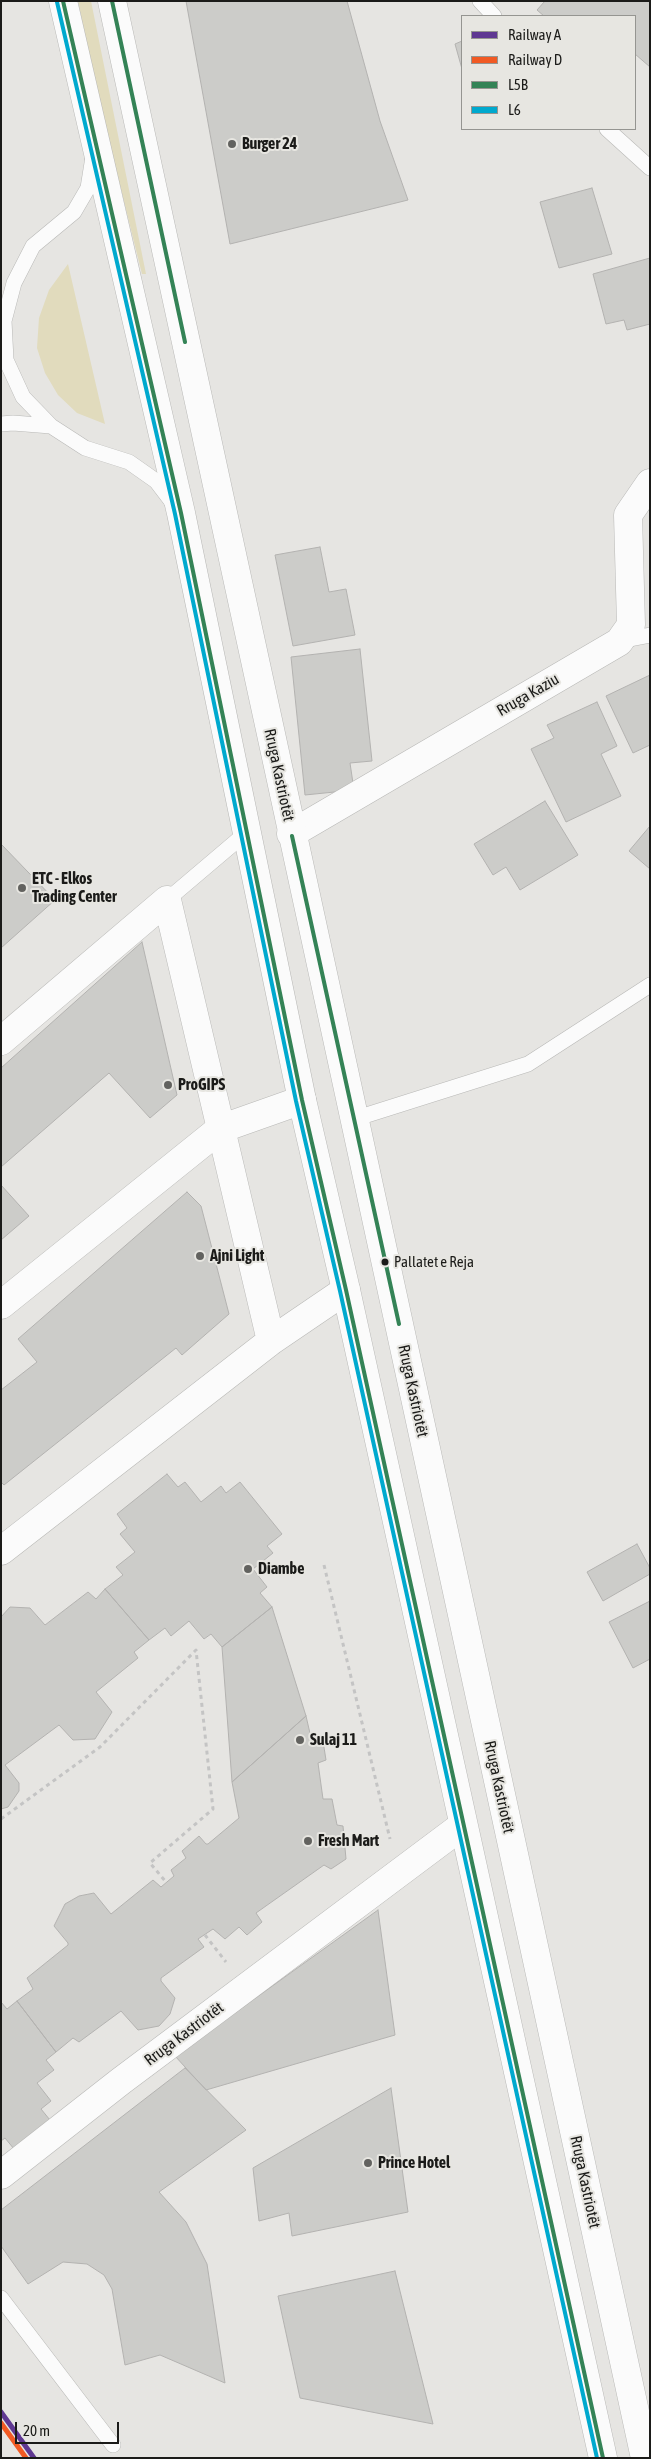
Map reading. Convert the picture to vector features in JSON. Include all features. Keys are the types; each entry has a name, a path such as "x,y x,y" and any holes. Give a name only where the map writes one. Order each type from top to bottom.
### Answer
{"main road":[{"path":"63,1 181,513 302,1100 346,1290 602,2458"},
{"name":"Rruga Kastriotët","path":"112,1 291,834 645,2458"},
{"path":"619,642 631,625 628,515 650,483"},
{"name":"Rruga Kaziu","path":"291,834 619,642"},
{"path":"1,1041 167,900 271,1341"},
{"path":"1,1305 220,1129 302,1100"},
{"path":"1,1551 271,1341 346,1290"},
{"name":"Rruga Kastriotët","path":"1,2176 121,2081 463,1825"}],"lane":[{"path":"480,1 493,15"},
{"path":"608,130 650,168"},
{"path":"95,146 88,188 74,212 33,246 14,283 4,321 3,367 23,397 51,426 85,448 129,462 156,480 181,513"},
{"path":"1,424 51,426"},
{"path":"619,642 650,635"},
{"path":"167,900 246,833"},
{"path":"354,1119 528,1064 650,985"},
{"path":"1,2298 113,2445"}],"path":[{"path":"324,1565 398,1874"},
{"path":"1,1819 100,1747 196,1650 213,1809 150,1863 166,1882"}],"shaded area":[{"path":"78,1 91,1 146,274 142,274 94,81"},
{"path":"68,264 105,424 77,413 58,395 45,373 37,348 39,318 49,290"}],"building":[{"path":"186,1 347,1 380,121 408,200 230,244"},
{"path":"545,1 650,1 650,67 636,55 636,15 543,15 537,10"},
{"path":"461,41 461,65 455,44"},
{"path":"592,188 612,254 559,268 540,202"},
{"path":"650,258 650,324 627,330 624,320 606,324 593,274"},
{"path":"320,547 329,592 346,589 355,635 293,646 275,555"},
{"path":"360,649 372,761 350,763 354,790 305,795 291,657"},
{"path":"650,675 650,745 633,753 606,696"},
{"path":"597,702 617,746 601,754 621,796 566,822 531,749 554,738 547,725"},
{"path":"545,801 578,855 520,890 506,867 493,875 474,844"},
{"path":"650,826 650,869 629,851"},
{"name":"ETC - Elkos Trading Center","path":"1,844 55,900 1,948"},
{"path":"142,942 177,1095 150,1118 109,1073 1,1167 1,1068"},
{"path":"1,1185 29,1216 1,1240"},
{"path":"187,1192 201,1206 229,1314 182,1355 176,1348 4,1485 1,1482 1,1390 37,1362 18,1339"},
{"path":"167,1474 178,1487 185,1482 201,1502 221,1486 226,1493 240,1482 282,1534 267,1546 273,1553 253,1569 267,1587 260,1593 272,1607 222,1647 211,1634 204,1639 189,1621 171,1636 165,1628 149,1640 105,1589 123,1575 116,1567 135,1552 120,1534 127,1528 117,1514"},
{"path":"637,1544 650,1568 650,1574 603,1601 587,1572"},
{"path":"105,1589 149,1640 134,1652 138,1658 96,1692 112,1712 95,1739 73,1740 59,1725 5,1765 19,1783 19,1791 8,1807 1,1809 1,1617 10,1607 30,1608 45,1625 88,1592 96,1599"},
{"path":"650,1601 650,1659 633,1668 609,1622"},
{"path":"272,1607 306,1716 232,1782 222,1647"},
{"path":"306,1716 312,1742 323,1741 326,1760 318,1763 323,1799 332,1799 337,1825 343,1826 346,1859 331,1869 324,1865 256,1913 262,1922 247,1935 239,1927 225,1939 213,1929 198,1939 204,1947 161,1978 161,1981 175,1998 170,2014 159,2026 138,2030 121,2011 79,2042 73,2038 56,2052 17,2001 33,1989 27,1978 68,1945 54,1926 65,1904 79,1896 94,1893 111,1914 153,1880 161,1887 174,1876 171,1870 186,1858 182,1851 199,1836 208,1844 239,1818 232,1782"},
{"path":"378,1910 395,2035 206,2090 175,2056"},
{"path":"17,2001 56,2052 46,2060 54,2070 37,2083 51,2101 41,2109 50,2120 14,2149 5,2138 1,2141 1,2002 7,2009"},
{"path":"185,2068 246,2130 159,2192 186,2222 207,2264 225,2383 160,2355 125,2365 112,2289 104,2275 87,2264 63,2262 28,2284 1,2246 1,2210"},
{"path":"391,2088 408,2212 292,2236 289,2213 259,2221 253,2168"},
{"path":"395,2271 433,2424 300,2398 278,2296"}],"rail line":[{"name":"A","path":"1,2412 34,2458"},
{"name":"D","path":"1,2423 26,2458"}],"transit line":[{"name":"L5B","path":"63,1 181,513 302,1100 346,1290 603,2458"},
{"name":"L5B","path":"112,1 185,342"},
{"name":"L6","path":"57,2 175,514 296,1101 340,1291 597,2458"},
{"name":"L5B","path":"292,836 399,1324"}],"place":[{"name":"Burger 24","path":"232,144"},
{"name":"ETC - Elkos Trading Center","path":"22,888"},
{"name":"ProGIPS","path":"168,1085"},
{"name":"Ajni Light","path":"200,1256"},
{"name":"Pallatet e Reja","path":"385,1262"},
{"name":"Diambe","path":"248,1569"},
{"name":"Sulaj 11","path":"300,1740"},
{"name":"Fresh Mart","path":"308,1841"},
{"name":"Prince Hotel","path":"368,2163"}]}
